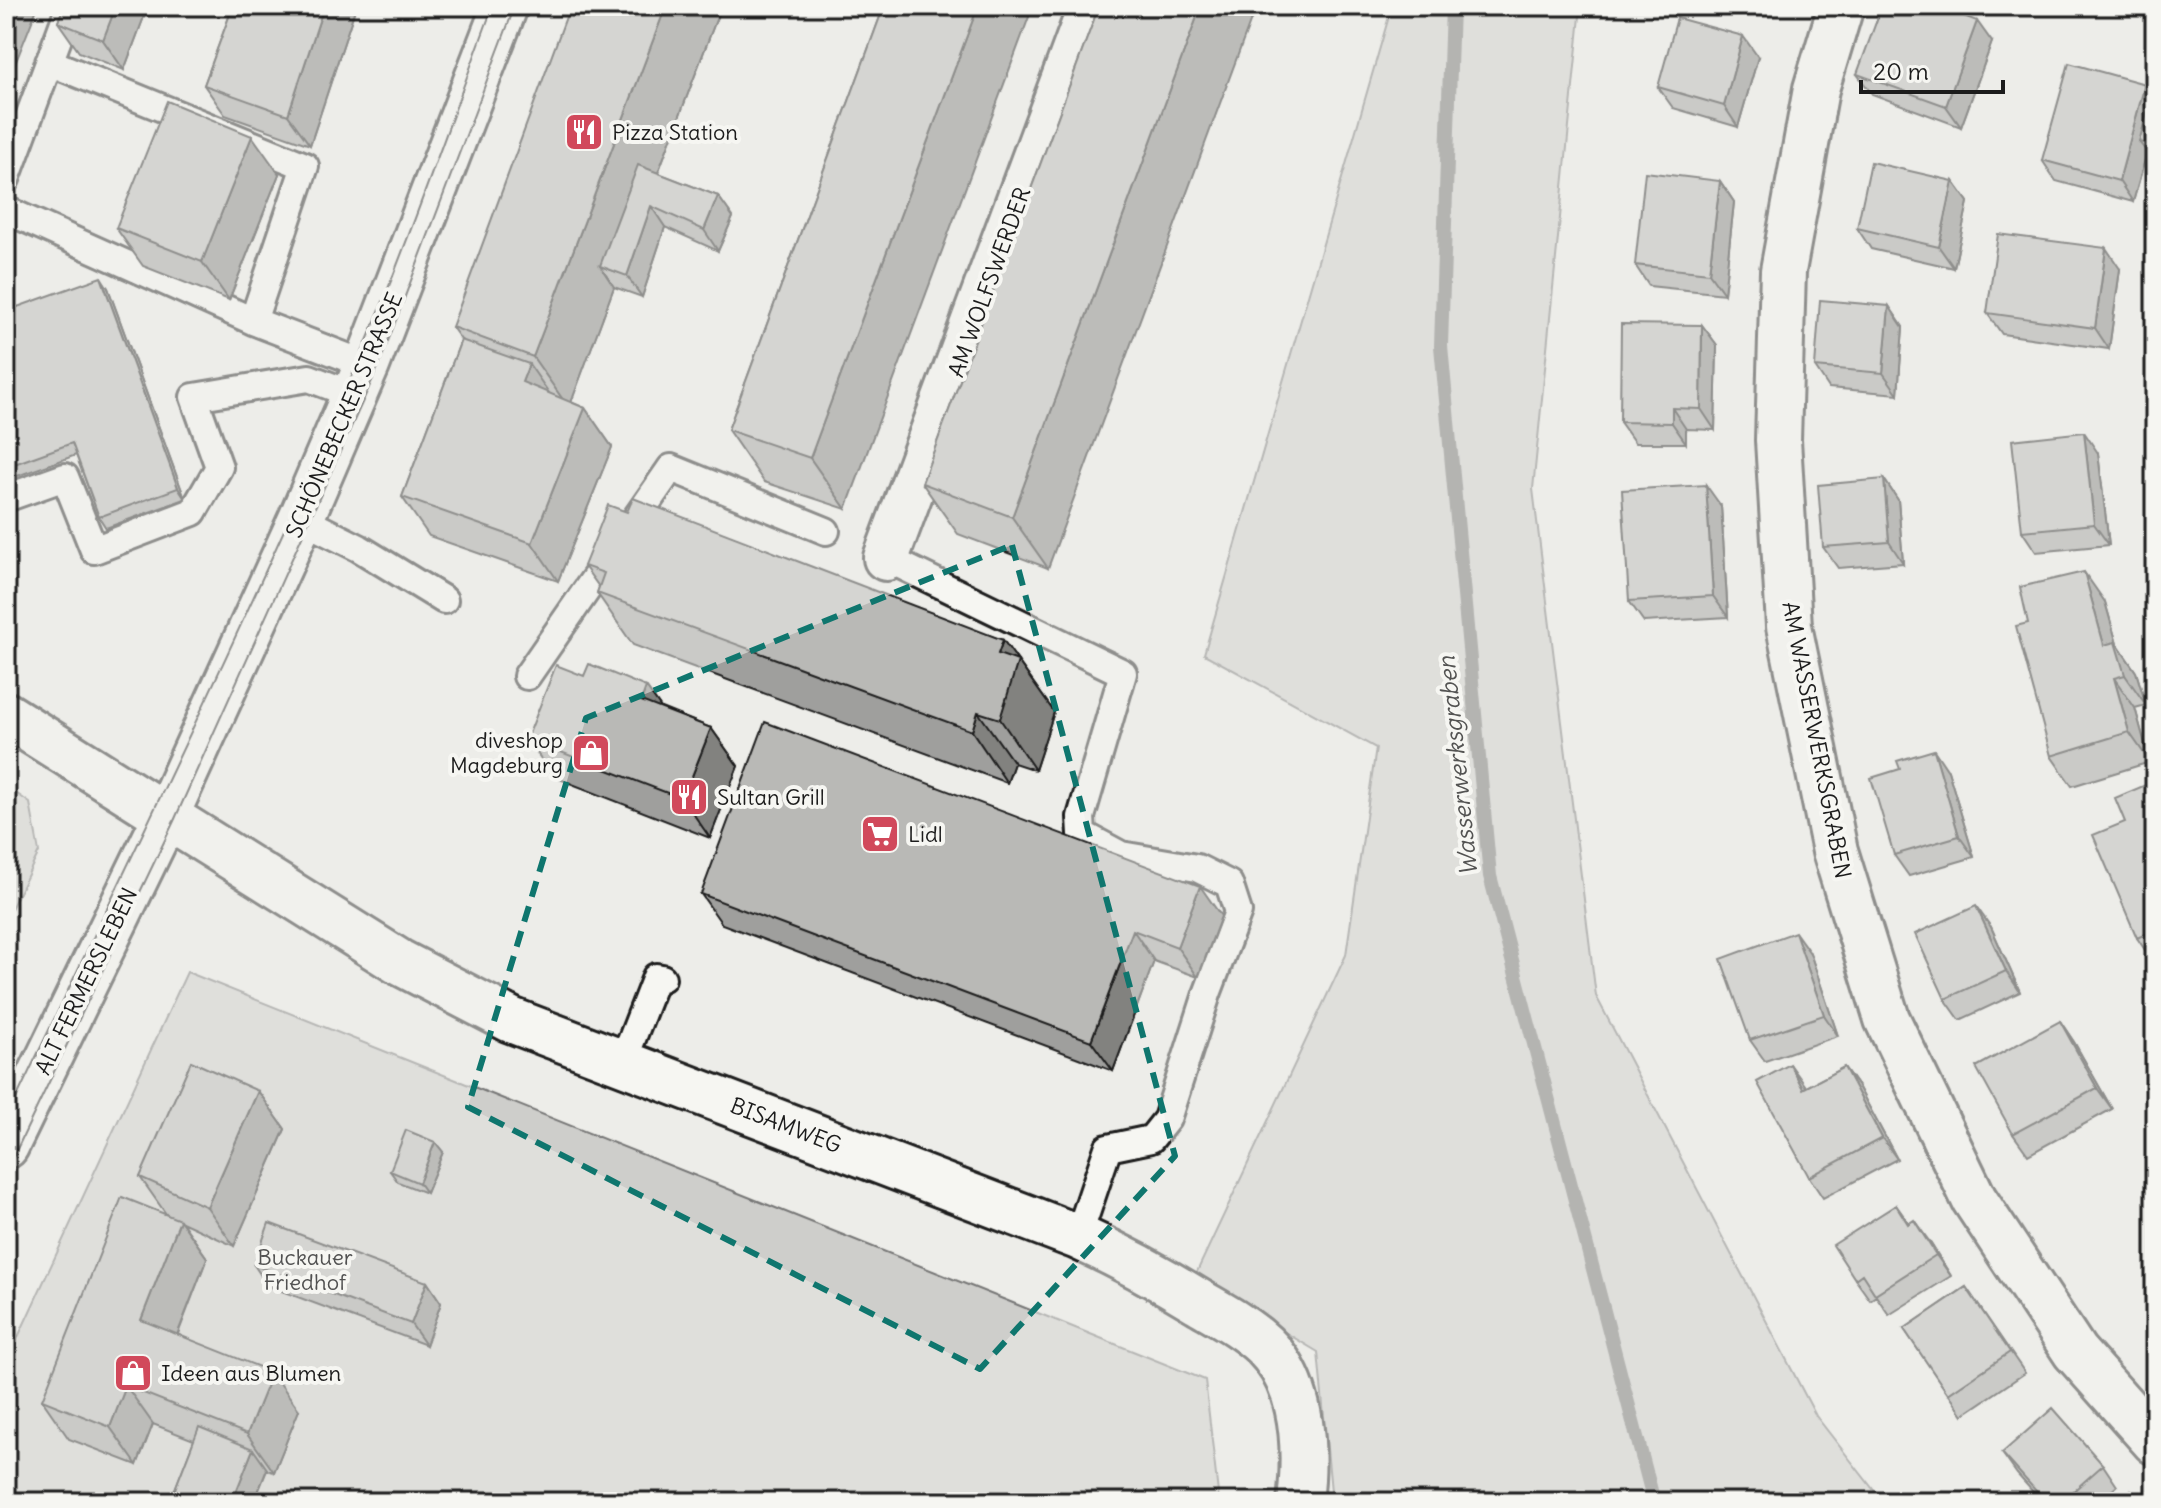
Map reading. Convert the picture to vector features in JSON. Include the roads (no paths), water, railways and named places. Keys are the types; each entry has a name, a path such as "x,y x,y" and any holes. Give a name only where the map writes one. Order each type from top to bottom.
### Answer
{"street":[{"name":"SCHÖNEBECKER STRASSE","path":"166,816 301,519 360,380 505,6"},
{"name":"AM WOLFSWERDER","path":"886,558 1091,6"},
{"name":"AM WASSERWERKSGRABEN","path":"1841,6 1816,89 1783,271 1778,440 1789,626 1835,851 1887,1019 1974,1199 2075,1352 2155,1442"},
{"name":"BISAMWEG","path":"6,715 399,962 511,1020 1078,1237 1133,1261 1238,1325 1265,1346 1284,1373 1300,1415 1303,1473 1300,1502"},
{"name":"ALT FERMERSLEBEN","path":"6,1146 166,816"}],"lane":[{"path":"6,179 70,6"},
{"path":"49,62 305,166 253,321"},
{"path":"6,210 253,321 360,380"},
{"path":"6,498 65,477 94,550 193,512 219,467 194,397 309,378 360,380"},
{"path":"527,676 671,468 826,531"},
{"path":"301,519 359,548 444,600"},
{"path":"886,558 1123,673 1081,817 1082,834 1121,855 1197,868 1229,884 1238,912 1207,994 1167,1119 1151,1139 1108,1148 1078,1237"},
{"path":"623,1062 656,977 662,978"}],"waterway":[{"name":"Wasserwerksgraben","path":"1452,6 1441,346 1490,876 1654,1502"}],"tram line":[{"path":"6,1120 186,742 359,360 493,6"},
{"path":"6,1172 174,821 379,365 515,6"}],"place":[{"name":"Pizza Station","path":"584,132"},
{"name":"diveshop Magdeburg","path":"591,753"},
{"name":"Sultan Grill","path":"689,797"},
{"name":"Lidl","path":"880,834"},
{"name":"Ideen aus Blumen","path":"133,1373"}],"park label":[{"name":"Buckauer Friedhof","path":"305,1270"}]}
